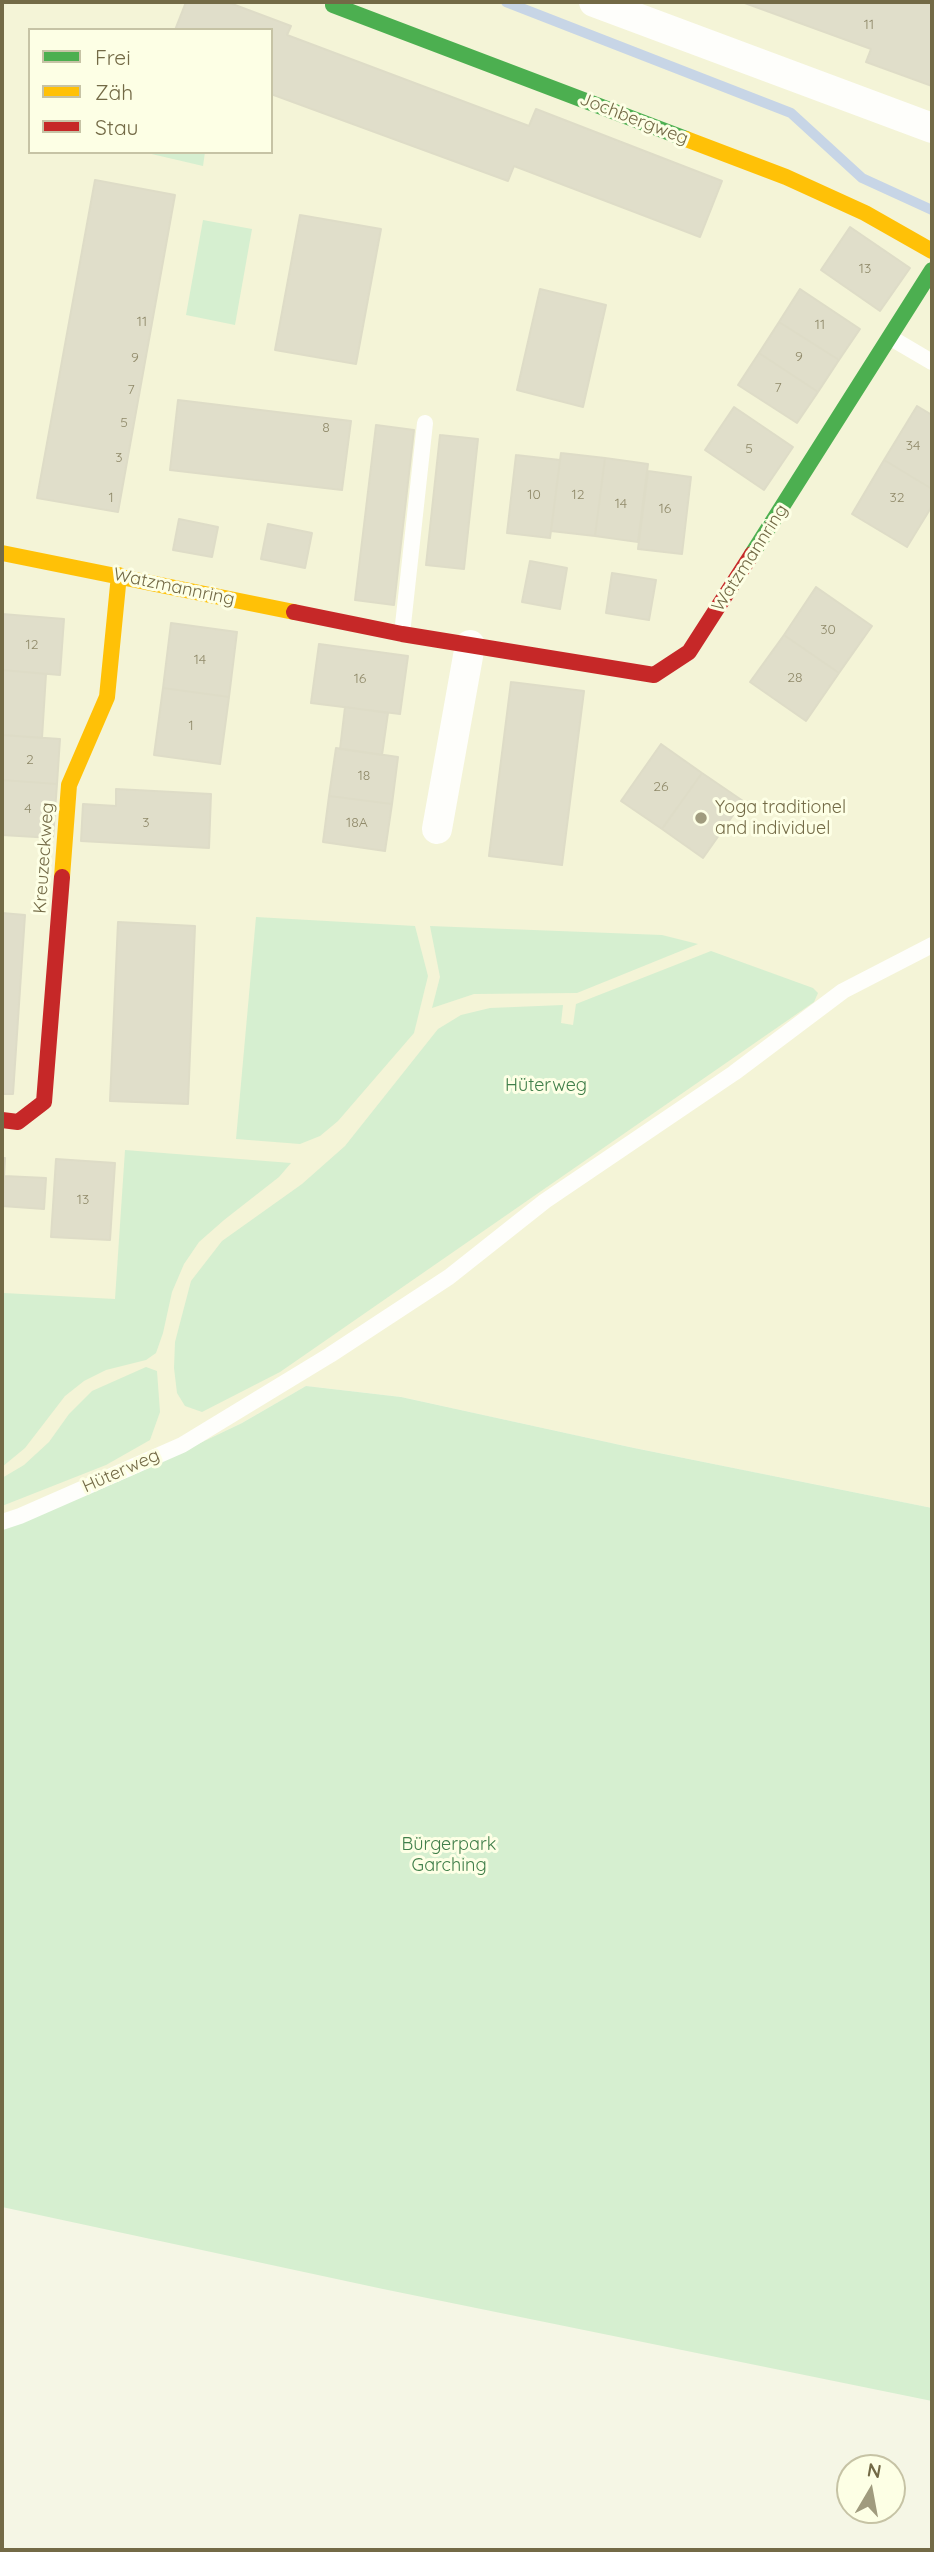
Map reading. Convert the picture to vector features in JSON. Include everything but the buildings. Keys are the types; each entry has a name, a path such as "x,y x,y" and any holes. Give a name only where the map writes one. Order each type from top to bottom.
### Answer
{"street":[{"name":"Jochbergweg","path":"334,2 333,5 786,177 865,213 932,250"},
{"path":"594,2 932,128"},
{"name":"Watzmannring","path":"2,553 402,634 654,675 689,652 932,270"},
{"name":"Kreuzeckweg","path":"2,1120 18,1122 44,1102 69,785 107,697 119,575"},
{"path":"437,829 470,645"}],"lane":[{"path":"891,338 932,362"},
{"path":"402,634 425,423"},
{"name":"Hüterweg","path":"2,1522 182,1444 330,1355 449,1277 545,1201 734,1073 843,991 932,945"}],"shaded area":[{"path":"2,2 932,2 932,1508 634,1448 401,1397 306,1386 242,1423 131,1476 2,1529"}],"green space":[{"path":"152,154 205,154 203,166"},
{"path":"203,220 252,229 235,325 186,315"},
{"path":"256,917 415,926 428,976 414,1033 338,1121 320,1136 300,1144 236,1139"},
{"path":"430,926 662,935 698,944 577,993 474,994 432,1008 440,977"},
{"path":"711,951 813,988 818,993 814,1002 280,1372 202,1412 185,1406 177,1393 175,1342 191,1281 222,1241 302,1184 345,1146 438,1029 461,1015 490,1008 563,1005 561,1023 573,1025 576,1004"},
{"path":"125,1150 291,1163 279,1177 199,1242 184,1264 172,1292 156,1353 146,1360 106,1370 84,1381 65,1396 25,1448 2,1467 4,1293 115,1299"},
{"path":"146,1367 157,1371 160,1412 150,1440 106,1465 2,1506 2,1478 24,1465 49,1442 69,1414 92,1391"},
{"name":"Bürgerpark Garching","path":"306,1386 401,1397 634,1448 932,1508 932,2401 383,2289 2,2207 2,1529 131,1476 242,1423"}],"waterway":[{"path":"506,2 791,113 862,178 932,210"}],"traffic: fast":[{"path":"334,2 333,5 686,139"},
{"path":"752,554 932,270"}],"traffic: slow":[{"path":"686,139 786,177 865,213 932,251"},
{"path":"2,553 294,612"},
{"path":"62,877 69,785 107,697 119,575"}],"traffic: jam":[{"path":"294,612 402,634 654,675 689,652 752,554"},
{"path":"2,1120 18,1122 44,1102 62,877"}],"place":[{"name":"Yoga traditionel and individuel","path":"701,818"}]}
